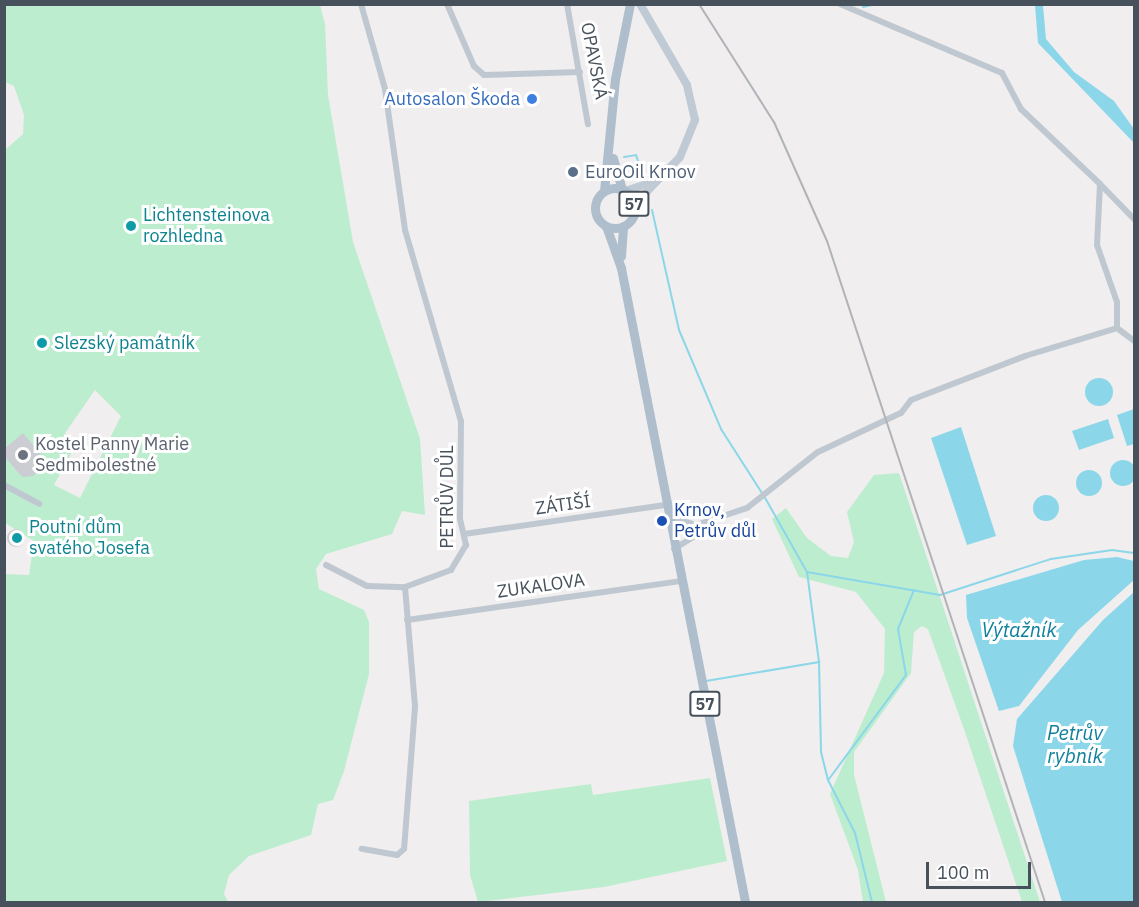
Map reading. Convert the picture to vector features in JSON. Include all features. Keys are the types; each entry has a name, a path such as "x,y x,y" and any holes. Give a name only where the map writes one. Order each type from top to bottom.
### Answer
{"main road":[{"name":"57","path":"630,4 623,33 604,191 595,209 606,226 621,268 665,505 745,903"},
{"path":"634,206 654,180 687,147 694,113 683,78 640,4"},
{"name":"57","path":"610,153 623,190 634,206 623,226 621,268"},
{"path":"623,190 654,180"},
{"name":"57","path":"604,191 623,190"},
{"name":"57","path":"606,226 623,226"}],"street":[{"name":"PETRŮV DŮL","path":"361,4 385,89 405,230 461,421 464,555 450,570 405,587"},
{"path":"447,4 474,66 484,75 580,72"},
{"name":"OPAVSKÁ","path":"567,4 588,124"},
{"path":"840,4 1002,73 1022,109 1134,219"},
{"path":"1100,184 1097,245 1117,302 1117,328"},
{"path":"1117,328 1134,341"},
{"path":"668,516 696,525 747,508 801,463 902,413 911,400 1025,356 1117,328"},
{"path":"4,485 39,504"},
{"name":"ZÁTIŠÍ","path":"464,534 665,505"},
{"path":"674,549 695,536 696,525"},
{"path":"326,565 367,586 405,587 415,707 404,849 397,855 362,849"},
{"name":"ZUKALOVA","path":"407,620 680,580"}],"green space":[{"path":"5,5 320,5 325,24 328,95 353,242 420,439 425,515 402,511 392,534 326,554 316,569 319,589 364,610 369,622 369,674 344,771 333,800 318,804 311,835 249,856 229,875 224,894 228,902 5,902 5,574 29,575 34,541 5,523 4,151 23,134 24,115 14,86 5,82","holes":["95,390 121,416 80,498 54,485 77,443 65,433"]},
{"path":"899,473 1040,902 1022,902 928,629 922,626 914,632 911,673 854,752 854,775 886,902 863,902 858,870 830,794 884,673 885,629 856,592 799,577 772,519 786,508 807,538 831,556 848,558 854,542 847,512 874,475"},
{"path":"710,778 727,861 604,887 478,902 470,875 469,801 591,784 593,795"}],"water":[{"path":"1035,5 1043,5 1046,39 1074,72 1114,101 1134,129 1134,143 1038,43"},
{"path":"1099,378 1109,382 1113,392 1109,402 1099,406 1089,402 1085,392 1089,382"},
{"path":"1134,409 1134,444 1127,446 1117,415"},
{"path":"1108,419 1114,438 1079,450 1072,431"},
{"path":"961,427 996,536 967,545 931,438"},
{"path":"1123,460 1132,464 1136,473 1132,482 1123,486 1114,482 1110,473 1114,464"},
{"path":"1089,470 1098,474 1102,483 1098,492 1089,496 1080,492 1076,483 1080,474"},
{"path":"1046,495 1055,499 1059,508 1055,517 1046,521 1037,517 1033,508 1037,499"},
{"name":"Výtažník","path":"1117,557 1134,561 1134,580 1078,630 1019,706 999,711 967,618 966,595 1084,560"},
{"name":"Petrův rybník","path":"1134,592 1134,902 1062,902 1013,746 1017,719 1103,620"}],"building":[{"name":"Kostel Panny Marie Sedmibolestné","path":"23,433 44,458 34,476 22,477 4,456 4,449"},
{"name":"Poutní dům svatého Josefa","path":"16,529 22,532 25,538 22,544 16,547 10,544 7,538 10,532"}],"waterway":[{"path":"863,7 877,4"},
{"path":"624,157 636,155 642,172"},
{"path":"652,210 679,330 721,429 762,493"},
{"path":"764,496 807,572 819,662 821,752 828,780 855,833 872,902"},
{"path":"807,572 940,595 1051,559 1112,550 1134,553"},
{"path":"829,779 906,675 898,629 914,590"},
{"path":"706,681 819,662"}],"railway":[{"path":"699,4 774,122 827,241 1045,902"}],"place":[{"name":"Autosalon Škoda","path":"532,99"},
{"name":"EuroOil Krnov","path":"573,172"},
{"name":"Lichtensteinova rozhledna","path":"131,226"},
{"name":"Slezský památník","path":"42,343"},
{"name":"Kostel Panny Marie Sedmibolestné","path":"23,455"},
{"name":"Krnov, Petrův důl","path":"662,521"},
{"name":"Poutní dům svatého Josefa","path":"17,538"}]}
